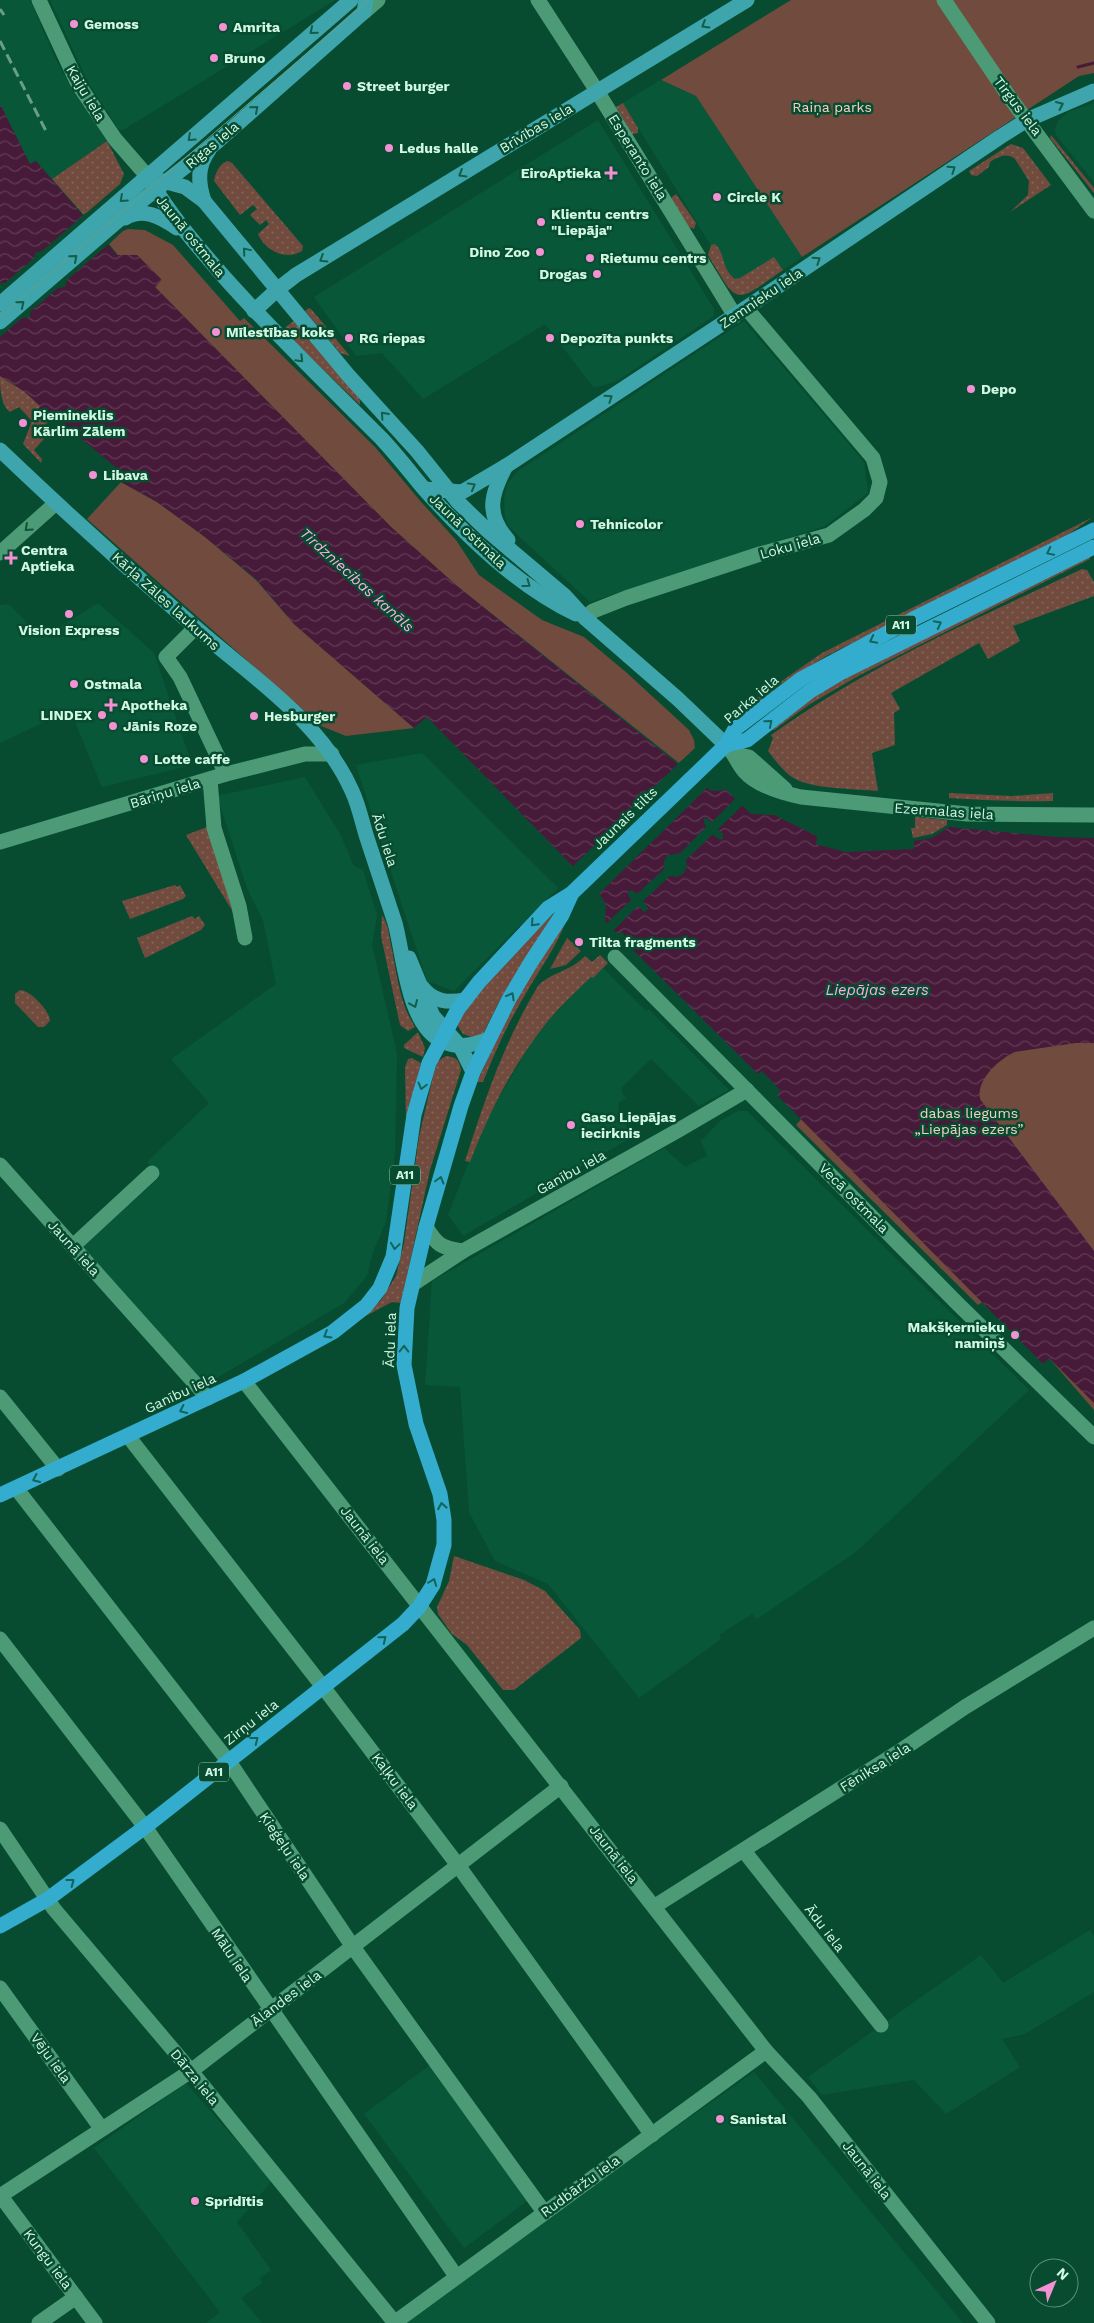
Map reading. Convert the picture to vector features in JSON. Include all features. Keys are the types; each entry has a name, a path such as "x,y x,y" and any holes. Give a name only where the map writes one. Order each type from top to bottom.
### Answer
{"highway":[{"name":"Parka iela","path":"730,749 735,729 809,674 913,619 1094,530"},
{"name":"Parka iela","path":"730,749 747,740 810,691 840,674 1094,547"},
{"name":"Jaunais tilts","path":"572,893 701,768 730,749"},
{"name":"A11","path":"465,1000 548,908 572,893"},
{"name":"A11","path":"489,1039 531,962 568,905 572,893"},
{"name":"Ādu iela","path":"366,1306 380,1288 393,1258 414,1115 429,1063 465,1000"},
{"name":"Ādu iela","path":"419,1607 433,1585 442,1554 444,1520 440,1494 416,1424 404,1366 407,1308 426,1227 461,1106 473,1072 489,1039"},
{"name":"Ganību iela","path":"0,1495 244,1381 333,1332 366,1306"},
{"name":"Zirņu iela","path":"0,1926 48,1899 145,1827 403,1624 419,1607"}],"main road":[{"name":"Rīgas iela","path":"38,281 102,225 148,177 351,0"},
{"name":"Brīvības iela","path":"254,311 278,289 321,260 747,0"},
{"name":"Rīgas iela","path":"102,225 155,192 218,141 365,6"},
{"name":"Zemnieku iela","path":"425,489 462,492 506,466 741,312 1027,120 1094,91"},
{"path":"204,200 199,175 208,151 218,141"},
{"name":"Jaunā ostmala","path":"148,177 168,181 185,188 204,200 348,375 417,452 448,491 488,531 565,596 585,618 678,699 730,749"},
{"name":"Jaunā ostmala","path":"148,177 155,192 186,234 254,311 381,439 454,521 509,570 559,605 585,618"},
{"path":"102,225 130,214 142,212 163,219 186,234"},
{"path":"0,304 38,281"},
{"path":"0,322 38,281"},
{"name":"Kārļa Zāles laukums","path":"0,450 195,628 303,720 332,754"},
{"path":"506,466 495,488 494,519 500,532 529,564"},
{"name":"Ādu iela","path":"332,754 352,791 399,940 443,1036"},
{"name":"Ādu iela","path":"399,940 404,970 414,1005 426,1027 460,1046 473,1072"},
{"path":"418,980 429,995 442,1002 465,1000"},
{"path":"460,1046 472,1045 489,1039"}],"street":[{"name":"Kaiju iela","path":"39,0 78,84 115,139 148,177"},
{"name":"Rīgas iela","path":"365,6 378,0"},
{"name":"Esperanto iela","path":"538,0 741,312"},
{"name":"Tirgus iela","path":"944,0 1010,98 1094,211"},
{"name":"Loku iela","path":"585,618 593,611 626,598 760,554 829,535 864,510 876,498 880,482 873,458 741,312"},
{"path":"0,553 56,503"},
{"path":"195,628 166,657 180,677 226,774"},
{"name":"Ezermalas iela","path":"730,749 744,771 753,779 794,796 966,814 1094,815"},
{"name":"Bāriņu iela","path":"0,842 226,774 305,754 332,754"},
{"path":"210,779 214,828 239,906 245,938"},
{"name":"Vecā ostmala","path":"616,957 958,1304 1094,1437"},
{"name":"Ganību iela","path":"413,1284 462,1251 747,1090"},
{"name":"Jaunā iela","path":"0,1165 208,1398"},
{"path":"73,1246 152,1173"},
{"path":"426,1227 437,1244 448,1249 462,1251"},
{"name":"Jaunā iela","path":"244,1381 766,2050 809,2097 988,2323"},
{"path":"0,1396 58,1469"},
{"name":"Kaļķu iela","path":"128,1436 323,1687 457,1864 652,2135"},
{"name":"Ķieģeļu iela","path":"16,1488 228,1761 353,1947 544,2212"},
{"name":"Fēniksa iela","path":"655,1906 744,1851 965,1707 1094,1628"},
{"name":"Mālu iela","path":"0,1639 145,1827 456,2276"},
{"name":"Ālandes iela","path":"0,2196 190,2071 353,1947 457,1864 561,1786"},
{"name":"Dārza iela","path":"0,1829 54,1909 190,2071 395,2323"},
{"name":"Ādu iela","path":"744,1851 881,2025"},
{"name":"Vēju iela","path":"0,1988 102,2128"},
{"name":"Rudbāržu iela","path":"395,2323 456,2276 652,2135 766,2050"},
{"name":"Kungu iela","path":"0,2196 95,2323"},
{"path":"39,2323 76,2297"}],"shaded area":[{"path":"0,0 30,0 54,56 71,88 107,141 52,179 36,161 30,164 0,104"},
{"path":"50,0 335,0 123,130 119,130 88,82"},
{"path":"660,80 696,96 802,257 750,293 743,295 734,283 623,103"},
{"path":"1094,103 1094,182 1056,135 1055,129 1058,121 1068,112"},
{"path":"598,120 714,309 714,316 617,381 594,388 545,324 423,399 382,353 356,356 314,297"},
{"path":"744,321 864,462 868,493 825,526 590,602 509,527 505,517 504,500 507,484 518,471"},
{"name":"Ostmala","path":"98,603 154,653 192,765 102,787 70,710 0,743 0,605 9,604 42,638"},
{"path":"422,753 558,888 454,991 427,981 356,765"},
{"path":"305,777 340,834 354,866 363,870 377,915 372,945 397,1053 395,1154 386,1222 373,1252 367,1276 344,1303 203,1386 80,1249 160,1177 147,1162 209,1103 171,1059 276,984 263,920 248,891 217,796"},
{"path":"603,968 646,1011 649,1009 729,1090 699,1106 651,1059 622,1087 622,1093 626,1099 619,1102 619,1112 632,1137 463,1236 448,1215 483,1126 529,1046 549,1020 591,976 593,978"},
{"path":"738,1111 747,1111 1029,1390 856,1552 757,1619 752,1614 719,1635 721,1639 639,1698 548,1584 495,1561 469,1512 460,1387 425,1385 432,1281 664,1148 685,1167 707,1156 701,1141 720,1121"},
{"path":"1090,1930 1094,1936 1094,1992 1025,2034 1002,2039 1020,2067 946,2114 914,2080 822,2095 808,2077 981,1955 1003,1983"},
{"path":"434,2062 534,2196 464,2248 364,2114"},
{"path":"754,2072 963,2323 403,2323 600,2181"},
{"name":"Sprīdītis","path":"186,2083 272,2181 237,2222 271,2270 260,2278 262,2283 241,2298 262,2323 206,2323 220,2312 94,2148"}],"green space":[{"name":"Raiņa parks","path":"791,0 1094,0 1094,73 1079,76 802,257 696,96 661,80"},
{"path":"623,103 638,128 638,133 632,134 616,107"},
{"path":"1051,135 1094,188 1094,193 1050,138"},
{"path":"107,141 124,174 120,184 84,215 52,179"},
{"path":"1011,144 1023,148 1051,185 1010,212 1028,195 1029,181 1015,159 1008,156 999,157 990,162 989,167 977,176 971,175 969,171"},
{"path":"228,161 232,163 303,246 302,251 289,255 277,253 266,245 258,234 269,224 266,220 260,225 250,215 257,209 253,205 240,215 214,181 218,169"},
{"path":"676,194 696,223 694,229 689,227 672,200 672,197"},
{"path":"128,229 145,230 173,245 240,321 244,318 375,447 456,540 479,575 542,620 584,637 627,673 689,730 694,740 695,748 679,763 457,586 391,527 155,287 161,280 137,255 118,255 109,244 123,231"},
{"path":"715,244 721,252 725,266 735,279 740,278 774,257 783,270 755,289 746,294 739,295 732,292 708,255 711,245"},
{"path":"309,308 350,356 340,353 305,311"},
{"path":"295,320 356,394 360,400 360,405 282,330"},
{"path":"0,372 6,380 25,392 41,406 38,410 49,421 45,425 52,430 34,450 42,459 41,463 23,444 32,421 19,407 10,412 4,405 1,394"},
{"path":"121,482 157,502 205,537 256,580 294,624 414,728 346,736 321,726 87,519"},
{"path":"1093,517 1063,538 828,655 784,682 752,706 750,703 822,653"},
{"path":"1090,556 1090,559 860,675 810,704 774,730 771,729 806,702 843,679"},
{"path":"1082,569 1087,570 1094,582 1094,596 1013,626 1020,641 988,659 979,643 891,693 900,709 894,713 895,745 872,753 878,791 821,786 799,781 785,772 768,751 773,738 771,735 845,687 962,625"},
{"path":"949,793 1011,796 1053,793 1053,801 949,798"},
{"path":"915,817 947,820 947,825 932,834 913,838 911,828 915,828"},
{"path":"207,827 236,917 186,835"},
{"path":"175,885 177,887 180,885 186,896 183,899 130,919 122,901"},
{"name":"dabas liegums „Liepājas ezers”","path":"1094,885 1094,1410 1049,1358 982,1302 978,1305 796,1125 1014,888"},
{"path":"555,912 501,998 483,1034 474,1038 463,1034 456,1023 495,972"},
{"path":"382,915 388,930 402,998 415,1027 408,1031 400,1025 381,936"},
{"path":"192,916 195,919 199,916 205,925 201,930 145,958 137,938"},
{"path":"566,921 552,950 507,1027 483,1082 477,1082 517,996"},
{"path":"567,938 581,951 566,965 550,969"},
{"path":"600,955 608,963 564,1004 536,1037 503,1088 470,1162 465,1161 505,1050 538,986 543,981 573,965 585,956 592,962"},
{"path":"20,990 34,997 47,1012 50,1021 44,1027 38,1027 15,1003 15,994"},
{"path":"418,1032 425,1048 423,1057 404,1048 404,1045"},
{"path":"446,1056 457,1060 461,1070 430,1170 401,1303 392,1302 360,1319 381,1300 396,1276 404,1243 419,1137 434,1072 438,1061"},
{"path":"412,1058 421,1063 406,1122 405,1067 408,1059"},
{"path":"454,1556 524,1580 545,1591 580,1630 581,1638 514,1690 503,1690 467,1645 452,1634 438,1614 437,1607 449,1581"}],"water":[{"path":"0,104 30,164 36,161 117,255 137,255 162,280 155,287 391,527 457,586 711,791 726,790 751,814 774,815 817,836 816,844 845,852 914,849 914,841 932,838 949,827 1056,837 1094,838 1094,1043 1076,1043 1015,1052 990,1071 982,1085 980,1099 1094,1251 1094,1403 1049,1358 1043,1364 777,1095 781,1091 762,1071 758,1074 623,940 625,936 622,932 616,933 605,921 606,905 599,893 427,717 414,728 294,624 256,579 205,537 157,502 121,482 126,476 54,416 49,421 38,409 40,406 25,392 0,376"}],"pier":[{"path":"86,213 110,243 67,280 65,287 58,288 30,312 30,317 22,318 0,337 0,283 5,283 34,258 36,252 42,251"},
{"path":"681,761 709,786 598,895 572,867"},
{"path":"737,797 744,804 718,829 723,834 723,839 718,839 713,834 686,860 687,866 684,873 677,877 670,876 643,901 649,909 644,912 638,906 612,932 605,925 631,900 628,892 632,890 637,894 664,869 664,861 668,855 680,853 706,827 703,819 706,818 712,822"}],"waterway":[{"path":"1078,67 1094,63"}],"tram line":[{"path":"0,317 369,0"}],"railway":[{"path":"0,9 4,15"},
{"path":"0,41 47,133"}],"place":[{"name":"Gemoss","path":"74,24"},
{"name":"Amrita","path":"223,27"},
{"name":"Bruno","path":"214,58"},
{"name":"Street burger","path":"347,86"},
{"name":"Ledus halle","path":"389,148"},
{"name":"EiroAptieka","path":"611,173"},
{"name":"Circle K","path":"717,197"},
{"name":"Klientu centrs \"Liepāja\"","path":"541,222"},
{"name":"Dino Zoo","path":"540,252"},
{"name":"Rietumu centrs","path":"590,258"},
{"name":"Drogas","path":"597,274"},
{"name":"Mīlestības koks","path":"216,332"},
{"name":"RG riepas","path":"349,338"},
{"name":"Depozīta punkts","path":"550,338"},
{"name":"Depo","path":"971,389"},
{"name":"Piemineklis Kārlim Zālem","path":"23,423"},
{"name":"Libava","path":"93,475"},
{"name":"Tehnicolor","path":"580,524"},
{"name":"Centra Aptieka","path":"11,558"},
{"name":"Vision Express","path":"69,614"},
{"name":"Ostmala","path":"74,684"},
{"name":"Apotheka","path":"111,705"},
{"name":"LINDEX","path":"102,715"},
{"name":"Hesburger","path":"254,716"},
{"name":"Jānis Roze","path":"113,726"},
{"name":"Lotte caffe","path":"144,759"},
{"name":"Tilta fragments","path":"579,942"},
{"name":"Gaso Liepājas iecirknis","path":"571,1125"},
{"name":"Makšķernieku namiņš","path":"1015,1335"},
{"name":"Sanistal","path":"720,2119"},
{"name":"Sprīdītis","path":"195,2201"}],"water label":[{"name":"Tirdzniecības kanāls","path":"357,580"},
{"name":"Liepājas ezers","path":"877,990"}]}
